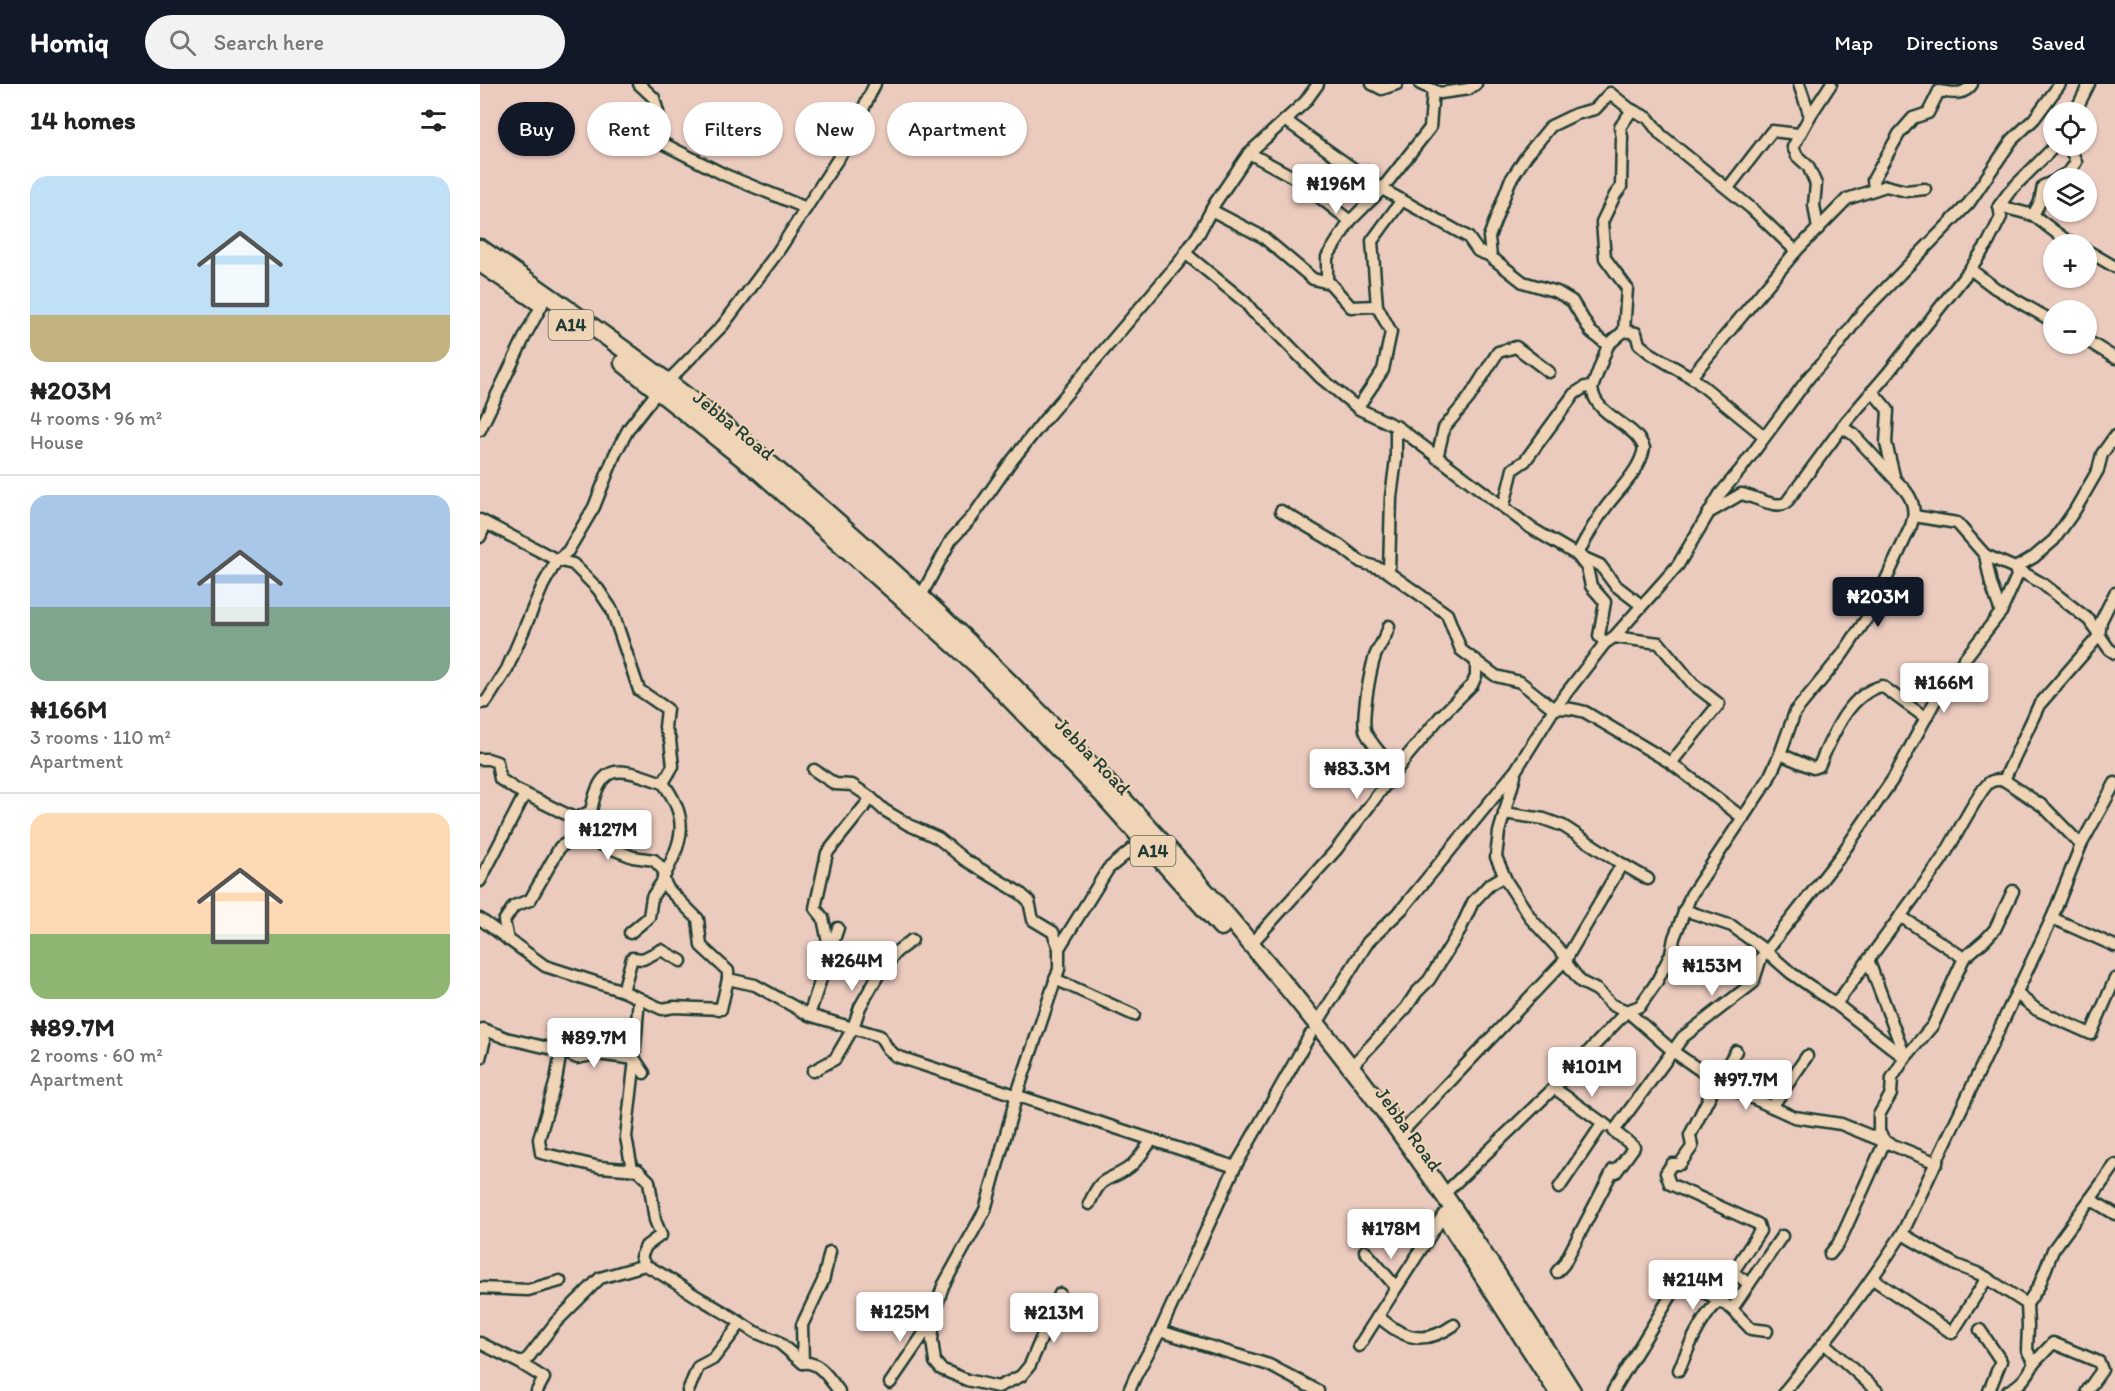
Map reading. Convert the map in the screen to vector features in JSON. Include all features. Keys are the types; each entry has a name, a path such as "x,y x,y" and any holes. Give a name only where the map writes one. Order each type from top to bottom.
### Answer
{"highway":[{"path":"480,248 662,387 745,443 921,597 984,656 1073,747 1251,944 1313,1030 1350,1068 1444,1194 1572,1391"},
{"name":"Jebba Road","path":"480,263 662,387 888,584 978,666 1101,793 1313,1030 1444,1214 1557,1391"}],"street":[{"path":"639,84 654,98 658,112 656,127 660,142 725,175 806,208"},
{"path":"480,703 486,702 507,669 543,585 557,560 568,551 594,507 615,454 629,428 662,387 723,325 777,253 843,152 875,84"},
{"path":"921,597 951,540 973,516 1029,439 1185,253 1249,153 1305,102 1318,84"},
{"path":"1372,84 1382,89 1397,84"},
{"path":"1420,84 1440,93 1469,88 1476,84"},
{"path":"1799,84 1810,116"},
{"path":"1818,229 1814,206 1816,184 1808,166 1797,156 1793,147 1798,134 1831,84"},
{"path":"1874,189 1873,180 1881,162 1899,134 1913,118 1928,113 1939,91 1958,94 1968,90 1972,84"},
{"path":"1129,1391 1134,1377 1160,1331 1235,1167 1313,1030 1368,942 1402,909 1516,770 1554,710 1610,640 1678,565 1720,494 1810,376 1862,313 1969,203 2012,140 2034,119 2060,84"},
{"path":"2080,102 2089,84"},
{"path":"1491,256 1489,237 1510,181 1527,155 1551,126 1576,114 1595,109 1610,89 1632,110 1648,118 1662,135 1728,188 1796,251"},
{"path":"1377,306 1351,307 1327,280 1327,256 1350,221 1382,189 1430,128 1433,90"},
{"path":"1577,555 1589,531 1640,464 1644,448 1636,435 1599,407 1593,396 1592,388 1608,345 1624,331 1627,288 1605,258 1602,222 1615,195 1621,188 1622,138 1620,127 1632,110"},
{"path":"1285,120 1382,189 1468,237 1478,250 1491,256 1523,282 1557,292 1572,301 1591,332 1608,345"},
{"path":"1728,188 1772,131 1798,134"},
{"path":"1249,153 1295,178 1350,221"},
{"path":"1709,512 1741,494 1777,505 1786,503 1842,428 1970,269 1988,243 2001,217 1999,206 2010,191 2045,156"},
{"path":"1691,377 1796,251 1847,199 1886,186 1906,191 1925,189"},
{"path":"2033,215 2040,201 2043,186"},
{"path":"1358,407 1383,370 1391,332 1377,306 1372,241 1402,200"},
{"path":"1999,206 2033,215 2058,234"},
{"path":"1211,210 1263,237 1313,279 1329,283"},
{"path":"1185,253 1245,302 1321,378 1358,407 1396,426 1532,528 1577,555 1600,565 1615,585 1641,605"},
{"path":"2097,256 2115,267"},
{"path":"1970,269 1995,288 2043,316"},
{"path":"480,430 542,305"},
{"path":"1624,331 1636,333 1640,344 1650,353 1691,377 1764,436"},
{"path":"1437,458 1444,428 1469,398 1498,352 1516,347 1549,372"},
{"path":"2097,347 2115,358"},
{"path":"1504,505 1513,469 1525,461 1574,394 1585,387 1592,388"},
{"path":"1872,391 1888,410 1886,443 1894,479"},
{"path":"1389,572 1390,497 1396,459 1396,426"},
{"path":"1444,1194 1554,1088 1627,1011 1640,1006 1656,983 1671,954 1684,910 1701,878 1768,780 1795,712 1842,655 1871,612 1914,516 1911,497 1854,435 1842,428"},
{"path":"2015,568 2034,557 2054,540 2075,510 2098,470 2102,454 2115,436"},
{"path":"1281,512 1339,544 1361,562 1389,572 1447,614 1461,650 1496,675 1520,682 1554,710"},
{"path":"1914,516 1957,523 1985,555 2043,584 2089,620 2109,649 2115,653"},
{"path":"480,537 483,522 557,560 573,564 598,589 612,610 639,690 667,709 666,727 673,766 663,783"},
{"path":"1577,555 1587,568 1591,586 1605,602 1599,636 1610,640 1659,643 1693,684 1719,704 1671,763"},
{"path":"1985,555 1991,584 2001,612"},
{"path":"1614,1131 1683,1037 1754,983 1761,958 1839,858 1893,778 1942,688 2001,612 2017,576 2015,568"},
{"path":"2004,780 2039,705 2099,636 2101,621 2115,593"},
{"path":"1389,627 1370,673 1365,732 1388,764 1396,771"},
{"path":"1251,944 1336,850 1440,717 1472,686 1476,676 1476,660"},
{"path":"1780,754 1813,768 1819,766 1844,715 1875,688 1882,686 1926,718"},
{"path":"1554,710 1562,708 1585,712 1671,763 1743,818"},
{"path":"480,759 497,762 501,779 525,794 580,821 595,842 633,856 654,860 665,876 668,889 698,920 701,946 728,971 721,1009 674,1007 662,1009 623,991 545,966 480,919"},
{"path":"814,770 835,784 852,785 884,810 909,825 938,838 965,860 1020,893 1029,901 1033,920 1053,932 1059,948 1059,969 1017,1094 985,1210 943,1286 934,1318 932,1340 935,1362 941,1369 967,1380 998,1387 1021,1376 1030,1365 1060,1294"},
{"path":"1516,770 1499,832 1496,857 1504,876 1532,920 1567,958 1567,964 1581,982 1597,990 1612,1005 1627,1011 1674,1052 1717,1082 1794,1117 1841,1124 1937,1163"},
{"path":"508,940 504,921 514,906 530,900 560,847 579,836 581,816 591,811 602,779 607,773 616,771 663,783 678,806 680,821 680,836 675,855 652,897 649,917 630,933"},
{"path":"1836,1004 1869,962 1953,843 1982,790 1990,782 2004,780 2044,807 2081,845"},
{"path":"1785,1391 1825,1344 1873,1279 1902,1234 2052,918 2081,845 2110,804 2115,783"},
{"path":"480,881 525,794"},
{"path":"830,952 823,918 815,908 827,853 871,798"},
{"path":"1504,813 1544,819 1563,826 1648,879"},
{"path":"1059,948 1108,869 1143,840"},
{"path":"1400,1134 1567,958 1622,864"},
{"path":"1350,1068 1429,980 1459,932 1473,902 1489,885 1504,876"},
{"path":"1885,1141 1879,1132 1879,1115 1891,1094 1892,1078 1905,1058 1933,1025 1964,958 1995,929 2013,891"},
{"path":"1684,910 1732,926 1905,1058"},
{"path":"1900,916 1964,958"},
{"path":"2052,918 2115,946"},
{"path":"808,1015 838,928"},
{"path":"813,1071 835,1059 853,1028 860,1007 877,977 896,952 912,940"},
{"path":"623,991 632,958 643,959 661,950 681,961"},
{"path":"1869,962 1905,1058"},
{"path":"728,979 754,985 808,1015 880,1036 888,1049 896,1056 1235,1167"},
{"path":"1055,979 1134,1015"},
{"path":"2016,993 2037,1010 2091,1034 2115,979"},
{"path":"632,1170 626,1137 639,998"},
{"path":"481,1028 506,1038 561,1051 577,1058 597,1054 635,1059 644,1073"},
{"path":"480,1058 484,1043 481,1028"},
{"path":"561,1051 556,1080 538,1139 541,1153 600,1167 638,1170 649,1181 655,1220 661,1235 646,1246 641,1257 645,1265 668,1276 755,1332 777,1341 803,1363 810,1362 818,1366 839,1391"},
{"path":"1736,1051 1690,1135 1692,1147 1680,1164 1672,1164 1666,1173 1670,1184 1758,1224 1760,1231 1733,1272 1749,1284"},
{"path":"1772,1107 1806,1056"},
{"path":"1554,1088 1634,1147 1616,1172 1613,1170 1564,1264 1557,1272"},
{"path":"1559,1188 1603,1123"},
{"path":"1089,1204 1096,1188 1104,1179 1126,1169 1138,1160 1152,1140"},
{"path":"1830,1254 1844,1232 1885,1141"},
{"path":"2034,1363 2027,1350 2027,1304 2039,1286 2053,1250 2115,1165"},
{"path":"2090,1198 2115,1214"},
{"path":"1359,1346 1444,1214"},
{"path":"1902,1234 1956,1265 1986,1278 2027,1304"},
{"path":"1732,1309 1782,1236"},
{"path":"1365,1251 1396,1287"},
{"path":"803,1363 802,1325 823,1281 830,1252"},
{"path":"520,1363 528,1358 556,1322 600,1278 645,1265"},
{"path":"1873,1279 1952,1332 1986,1278"},
{"path":"1613,1391 1681,1279 1732,1309 1751,1329 1767,1331"},
{"path":"480,1288 528,1290 560,1281"},
{"path":"1679,1370 1685,1354 1712,1307 1720,1301"},
{"path":"1378,1317 1392,1329 1406,1336 1441,1335 1454,1326"},
{"path":"890,1383 934,1318"},
{"path":"687,1391 698,1367 713,1359 741,1323"},
{"path":"1980,1330 2001,1361 1989,1391"},
{"path":"1160,1331 1269,1365 1318,1391"},
{"path":"480,1343 544,1378 537,1391"},
{"path":"2008,1391 2028,1376 2034,1363 2053,1343 2099,1362 2102,1370 2087,1391"},
{"path":"1825,1344 1877,1391"}]}
